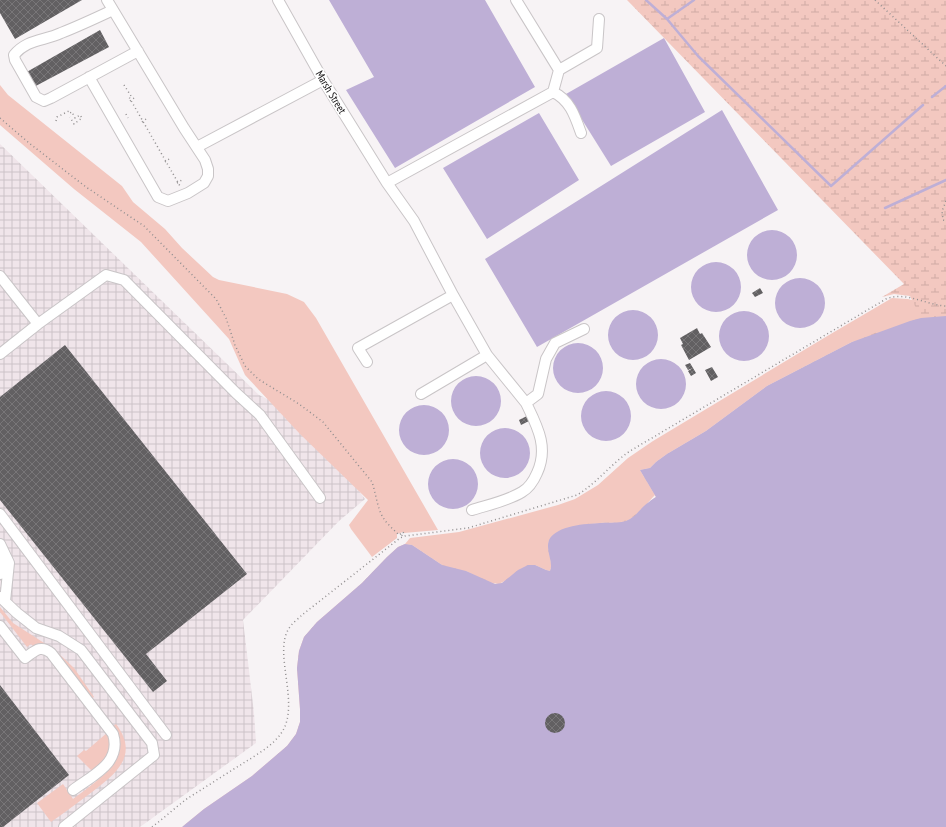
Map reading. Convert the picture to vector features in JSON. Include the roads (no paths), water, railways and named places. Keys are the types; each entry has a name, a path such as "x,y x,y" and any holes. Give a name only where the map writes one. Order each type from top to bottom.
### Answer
{"street":[{"path":"89,77 158,197 168,201 188,193 204,183 208,176 208,169 205,160 107,0"},
{"name":"Marsh Street","path":"278,0 323,80 387,183 414,221 487,355 526,403 539,430 542,445 541,465 534,480 523,492 472,510"},
{"path":"516,0 559,70"},
{"path":"113,10 61,34 29,42 14,55 15,60 36,97 44,100 51,98 138,51"},
{"path":"387,183 553,92 559,70 597,48 599,19"},
{"path":"197,147 323,80"},
{"path":"553,92 565,99 570,106 581,133"},
{"path":"0,354 38,324 106,275 124,280 236,393 260,415 320,498"},
{"path":"0,276 38,324"},
{"path":"367,362 358,348 453,295"},
{"path":"526,403 538,394 546,359 555,344 584,329"},
{"path":"421,394 487,355"},
{"path":"0,514 166,735"},
{"path":"0,574 2,546"},
{"path":"2,546 9,563 2,598 17,613 36,628 59,636 80,650 152,743 154,755 64,827"},
{"path":"0,626 25,658 37,649 44,649 51,653 113,734 115,741 115,752 110,761 106,766 73,790"}],"waterway":[{"path":"646,0 667,19 698,56 831,186 923,105"},
{"path":"667,19 694,0"},
{"path":"932,97 946,86"},
{"path":"885,208 946,180"}]}
